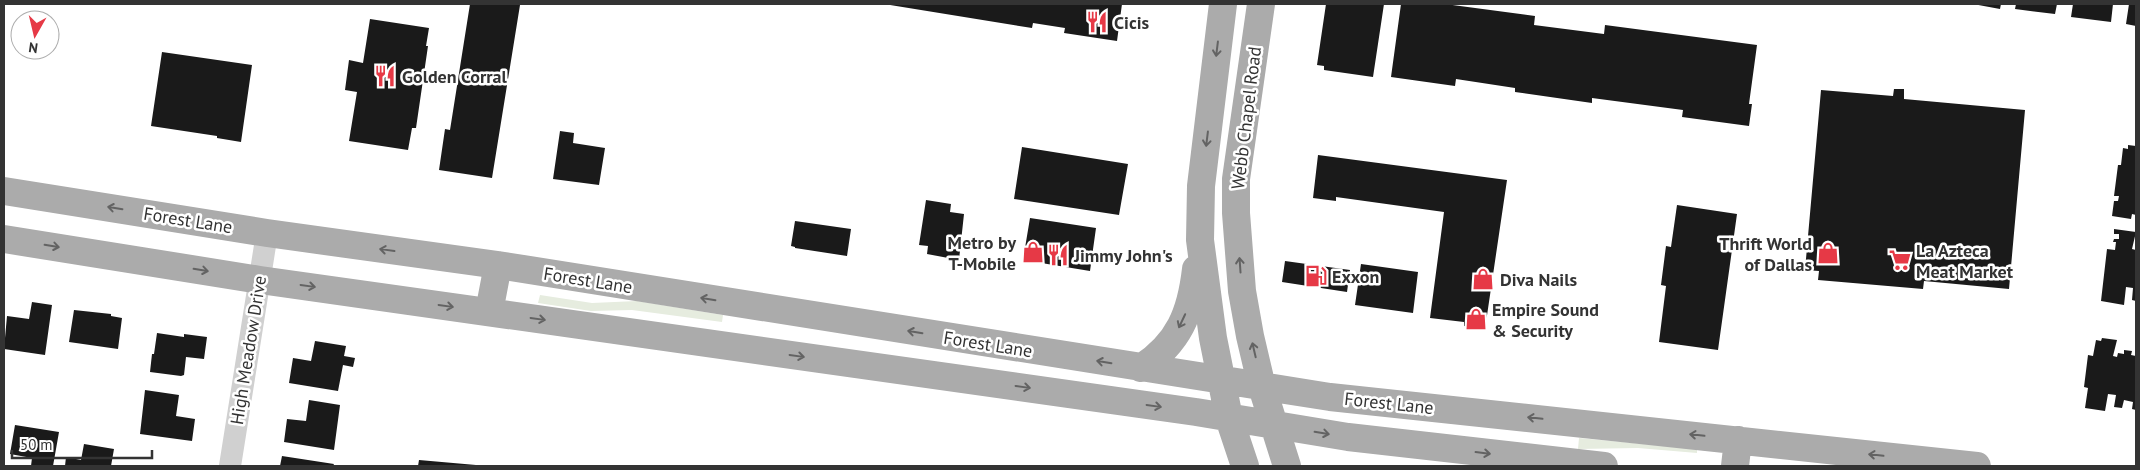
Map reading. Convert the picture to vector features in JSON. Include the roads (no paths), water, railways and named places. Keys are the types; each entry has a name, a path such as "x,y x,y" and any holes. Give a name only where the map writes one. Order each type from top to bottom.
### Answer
{"main road":[{"name":"Webb Chapel Road","path":"1223,4 1201,186 1200,240 1213,338 1229,418 1245,466"},
{"name":"Webb Chapel Road","path":"1261,4 1236,179 1236,213 1242,291 1262,387 1287,466"},
{"path":"1212,90 1248,91"},
{"name":"Forest Lane","path":"4,191 266,233 498,265 980,343 1330,397 1737,453 1965,466"},
{"path":"4,239 260,280 975,381 1348,437 1604,466"},
{"path":"1141,368 1154,359 1174,340 1186,314 1194,284 1200,240"},
{"path":"489,312 498,265"},
{"path":"749,349 757,306"},
{"path":"975,381 980,343"}],"street":[{"name":"High Meadow Drive","path":"230,466 266,233"}],"place":[{"name":"Cicis","path":"1097,22"},
{"name":"Golden Corral","path":"385,76"},
{"name":"Metro by T-Mobile","path":"1033,252"},
{"name":"Thrift World of Dallas","path":"1828,253"},
{"name":"Jimmy John's","path":"1058,255"},
{"name":"La Azteca Meat Market","path":"1900,260"},
{"name":"Exxon","path":"1316,276"},
{"name":"Diva Nails","path":"1483,279"},
{"name":"Empire Sound & Security","path":"1476,319"}]}
